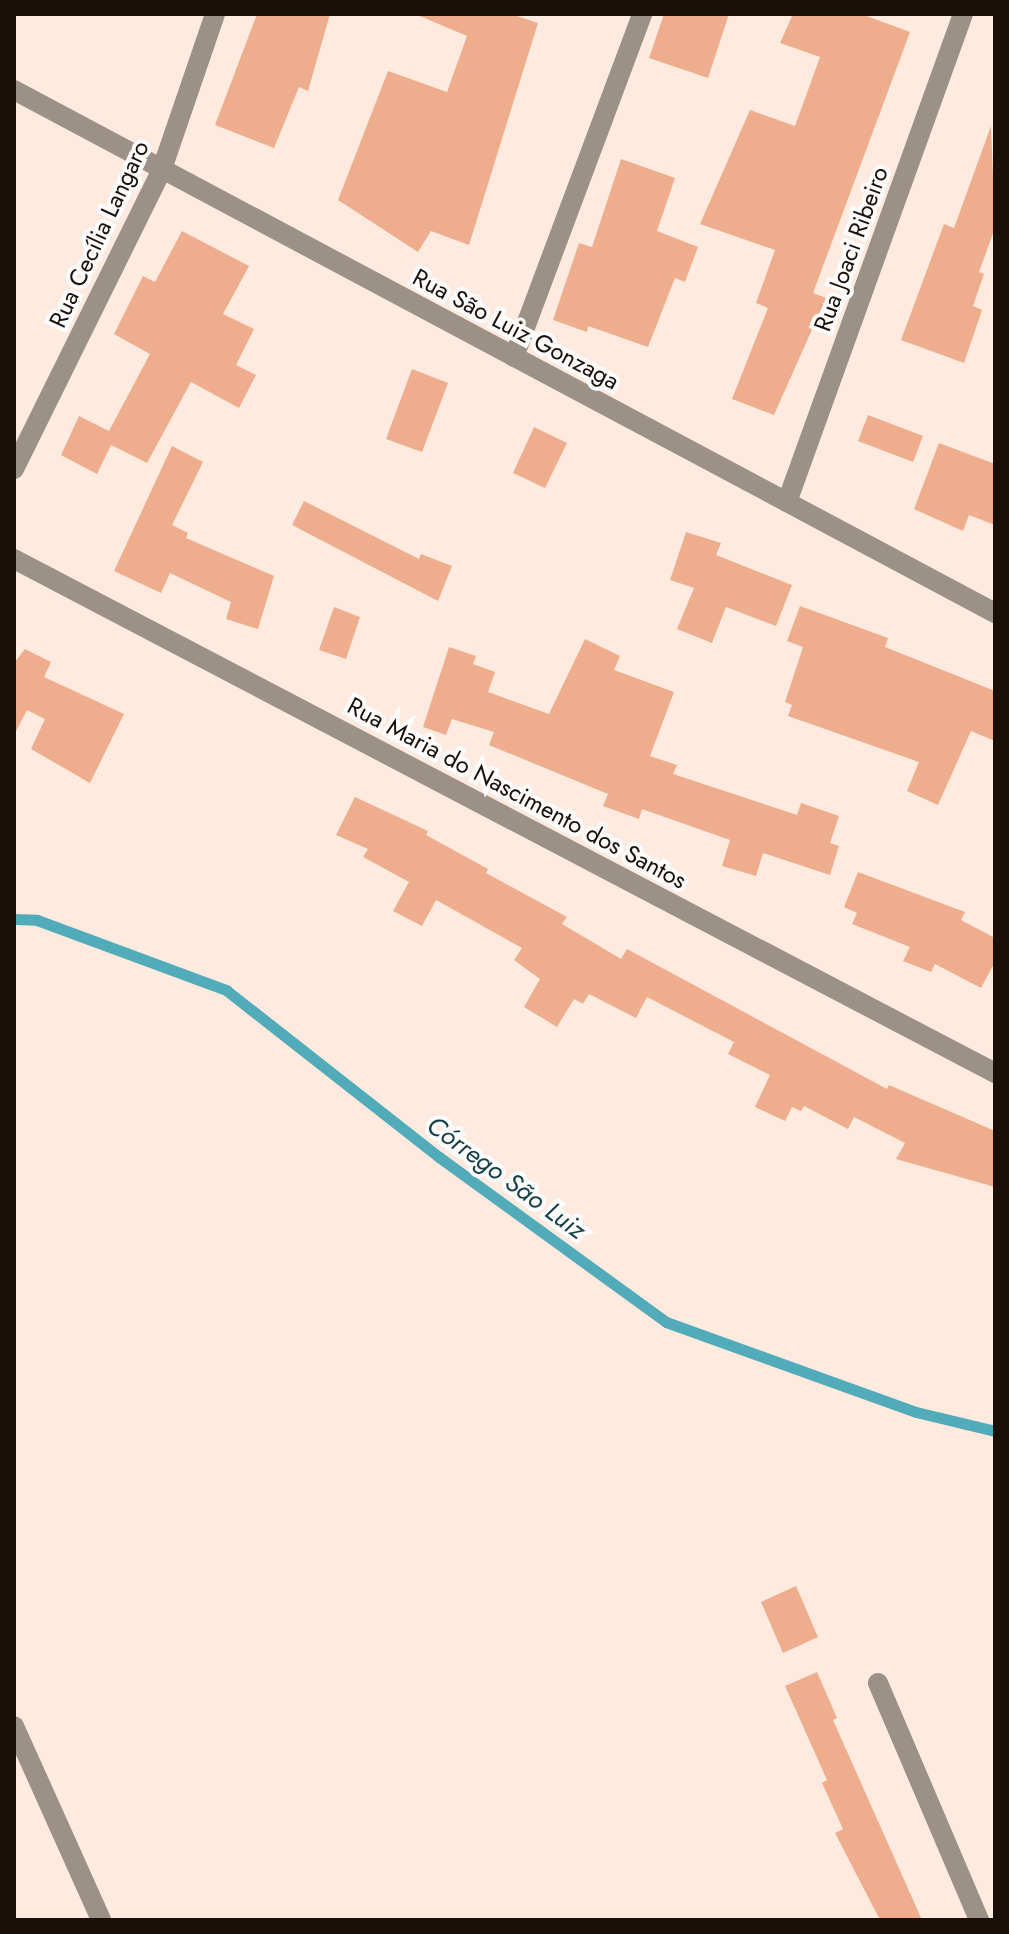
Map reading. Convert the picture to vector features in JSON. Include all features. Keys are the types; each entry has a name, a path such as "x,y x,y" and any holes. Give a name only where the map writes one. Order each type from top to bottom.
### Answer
{"street":[{"name":"Rua Cecília Langaro","path":"14,469 162,169 215,14"},
{"path":"514,357 642,14"},
{"name":"Rua Joaci Ribeiro","path":"787,502 963,14"},
{"name":"Rua São Luiz Gonzaga","path":"14,90 995,613"},
{"name":"Rua Maria do Nascimento dos Santos","path":"14,559 995,1073"},
{"path":"878,1683 979,1920"},
{"path":"14,1726 101,1920"}],"building":[{"path":"257,14 330,14 308,91 299,87 274,148 215,125"},
{"path":"415,14 511,14 538,23 469,245 431,231 418,252 338,200 388,71 447,92 467,36"},
{"path":"664,14 729,14 708,78 649,58"},
{"path":"793,14 861,14 910,32 813,293 826,298 774,415 732,399 768,308 756,303 775,250 700,224 750,110 795,126 820,57 780,43"},
{"path":"991,126 995,228 979,272 984,274 973,306 982,310 964,363 901,340 944,224 954,228"},
{"path":"621,159 675,178 657,231 698,247 685,282 675,278 648,347 588,326 587,332 553,320 579,243 592,247"},
{"path":"182,231 249,266 223,314 254,329 236,365 256,375 239,408 191,382 147,463 111,445 97,474 61,455 79,416 109,431 150,354 114,334 143,276 155,282"},
{"path":"412,369 448,383 422,452 386,439"},
{"path":"868,415 923,436 913,462 858,441"},
{"path":"534,427 567,443 545,488 513,473"},
{"path":"939,443 995,464 995,525 969,515 963,531 914,509"},
{"path":"172,446 203,462 172,525 188,533 186,538 274,576 258,629 226,619 231,602 170,573 161,593 114,571"},
{"path":"304,501 419,559 421,554 452,566 438,601 292,525"},
{"path":"686,532 721,543 716,555 792,585 776,626 726,607 712,643 677,629 694,588 670,580"},
{"path":"800,606 888,638 885,647 995,691 995,741 971,731 938,805 907,791 919,762 788,716 792,705 785,702 803,647 787,641"},
{"path":"334,607 360,617 346,659 319,650"},
{"path":"585,639 620,656 614,670 674,692 650,756 677,765 673,774 797,815 801,803 839,816 830,843 839,846 830,875 763,853 756,876 722,866 730,840 642,809 639,819 603,806 608,794 489,745 494,732 452,719 446,735 423,727 449,647 476,656 473,664 495,672 488,692 549,714"},
{"path":"25,649 51,662 44,677 124,714 90,783 31,749 45,719 27,710 14,735 14,663"},
{"path":"355,797 428,831 426,835 488,869 486,873 567,917 562,924 621,959 627,949 887,1089 889,1085 995,1131 995,1187 896,1159 905,1143 854,1117 848,1129 804,1106 801,1111 792,1107 785,1121 755,1107 770,1075 728,1054 734,1042 647,997 636,1018 589,994 583,1004 574,999 557,1027 524,1007 540,979 514,960 522,948 436,900 422,926 393,911 409,882 363,857 368,849 336,835"},
{"path":"858,872 965,912 961,920 995,938 995,962 981,988 935,964 931,972 903,961 910,947 852,924 857,913 844,907"},
{"path":"796,1586 818,1637 783,1653 761,1602"},
{"path":"817,1672 837,1718 833,1720 922,1920 880,1920 835,1833 843,1829 822,1783 827,1780 785,1686"}],"waterway":[{"name":"Córrego São Luiz","path":"14,919 37,920 226,990 439,1157 666,1322 916,1412 995,1431"}]}
